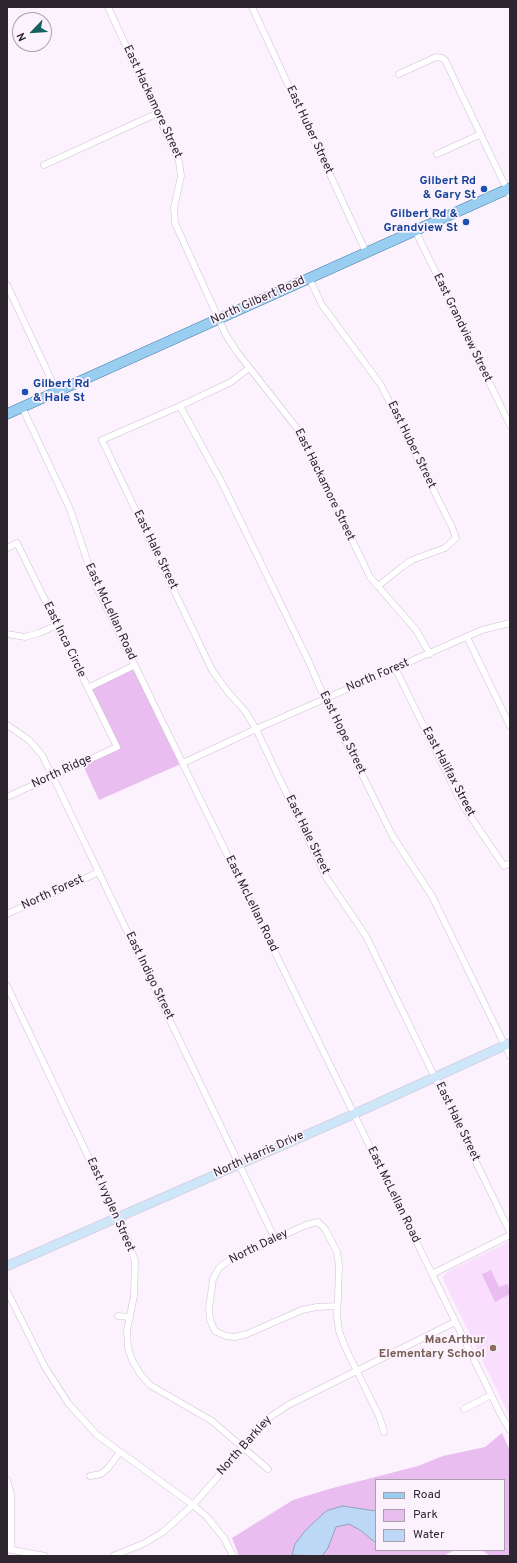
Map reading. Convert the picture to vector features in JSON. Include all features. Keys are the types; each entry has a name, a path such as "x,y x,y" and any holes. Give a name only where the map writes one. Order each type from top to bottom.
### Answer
{"main road":[{"name":"North Gilbert Road","path":"7,414 415,230 509,191"}],"street":[{"name":"East Hackamore Street","path":"108,7 177,155 181,169 180,182 174,208 175,223 229,341 300,432 365,569 370,577 416,630 430,654"},
{"name":"East Huber Street","path":"252,7 366,252"},
{"path":"399,74 433,58 442,58 448,65 509,191"},
{"path":"44,165 158,113"},
{"path":"437,154 481,134"},
{"name":"East Grandview Street","path":"415,230 510,425"},
{"name":"East Huber Street","path":"309,278 322,305 381,384 452,527 456,538 445,548 407,564 378,586"},
{"path":"7,285 57,392"},
{"path":"180,406 232,382 249,368"},
{"name":"East Hale Street","path":"180,406 102,440 212,670 228,692 246,711 326,877 366,936 510,1234"},
{"name":"East Hope Street","path":"180,406 222,483 392,835 432,896 507,1044 510,1056"},
{"name":"East McLellan Road","path":"22,407 70,509 95,584 455,1322 510,1430"},
{"name":"East Inca Circle","path":"7,548 17,543 117,747"},
{"name":"North Forest","path":"183,763 256,729 482,630 510,623"},
{"path":"7,634 25,637 57,625"},
{"path":"467,637 510,726"},
{"path":"88,688 135,665"},
{"name":"East Halifax Street","path":"395,668 462,804 504,866 510,863"},
{"name":"East Indigo Street","path":"7,725 29,740 42,755 275,1239"},
{"name":"North Ridge","path":"7,797 117,747"},
{"name":"North Forest","path":"7,914 99,872"},
{"name":"East Ivyglen Street","path":"7,986 128,1240 135,1261 134,1296 127,1330 128,1348 132,1360 150,1385 212,1421 268,1469"},
{"name":"North Harris Drive","path":"7,1266 354,1114 507,1044"},
{"name":"North Daley","path":"318,1222 325,1229 337,1252 339,1266 337,1306 317,1307 302,1310 248,1334 235,1337 226,1336 215,1331 210,1320 209,1309 213,1279 219,1268 231,1259 275,1239 306,1225 318,1222"},
{"path":"432,1274 510,1234"},
{"path":"7,1291 45,1367 68,1403 97,1435 193,1505 207,1517 224,1538 233,1556"},
{"path":"337,1306 339,1331 356,1371 379,1416 384,1432"},
{"path":"118,1316 130,1317"},
{"name":"North Barkley","path":"113,1556 146,1543 163,1532 193,1505 270,1417 288,1405 455,1322"},
{"path":"464,1409 491,1395"},
{"path":"90,1476 101,1474 108,1468 120,1452"},
{"path":"7,1480 11,1494 9,1550 45,1556"}],"shaded area":[{"name":"MacArthur Elementary School","path":"510,1241 510,1417 443,1277 447,1272"}],"green space":[{"path":"135,665 183,763 99,800 82,763 117,747 88,688"},
{"path":"491,1270 499,1287 507,1284 510,1289 510,1294 495,1302 482,1274"},
{"path":"502,1433 510,1451 510,1556 491,1556 483,1551 505,1551 505,1479 375,1479 375,1551 452,1551 444,1556 239,1556 232,1538 293,1500 418,1466 443,1456 485,1447"}],"water":[{"path":"342,1506 375,1511 375,1542 360,1530 349,1524 336,1527 328,1548 322,1556 292,1555 295,1544 305,1531 326,1511"}],"place":[{"name":"Gilbert Rd & Gary St","path":"484,189"},
{"name":"Gilbert Rd & Grandview St","path":"466,222"},
{"name":"Gilbert Rd & Hale St","path":"25,392"},
{"name":"MacArthur Elementary School","path":"493,1348"}]}
